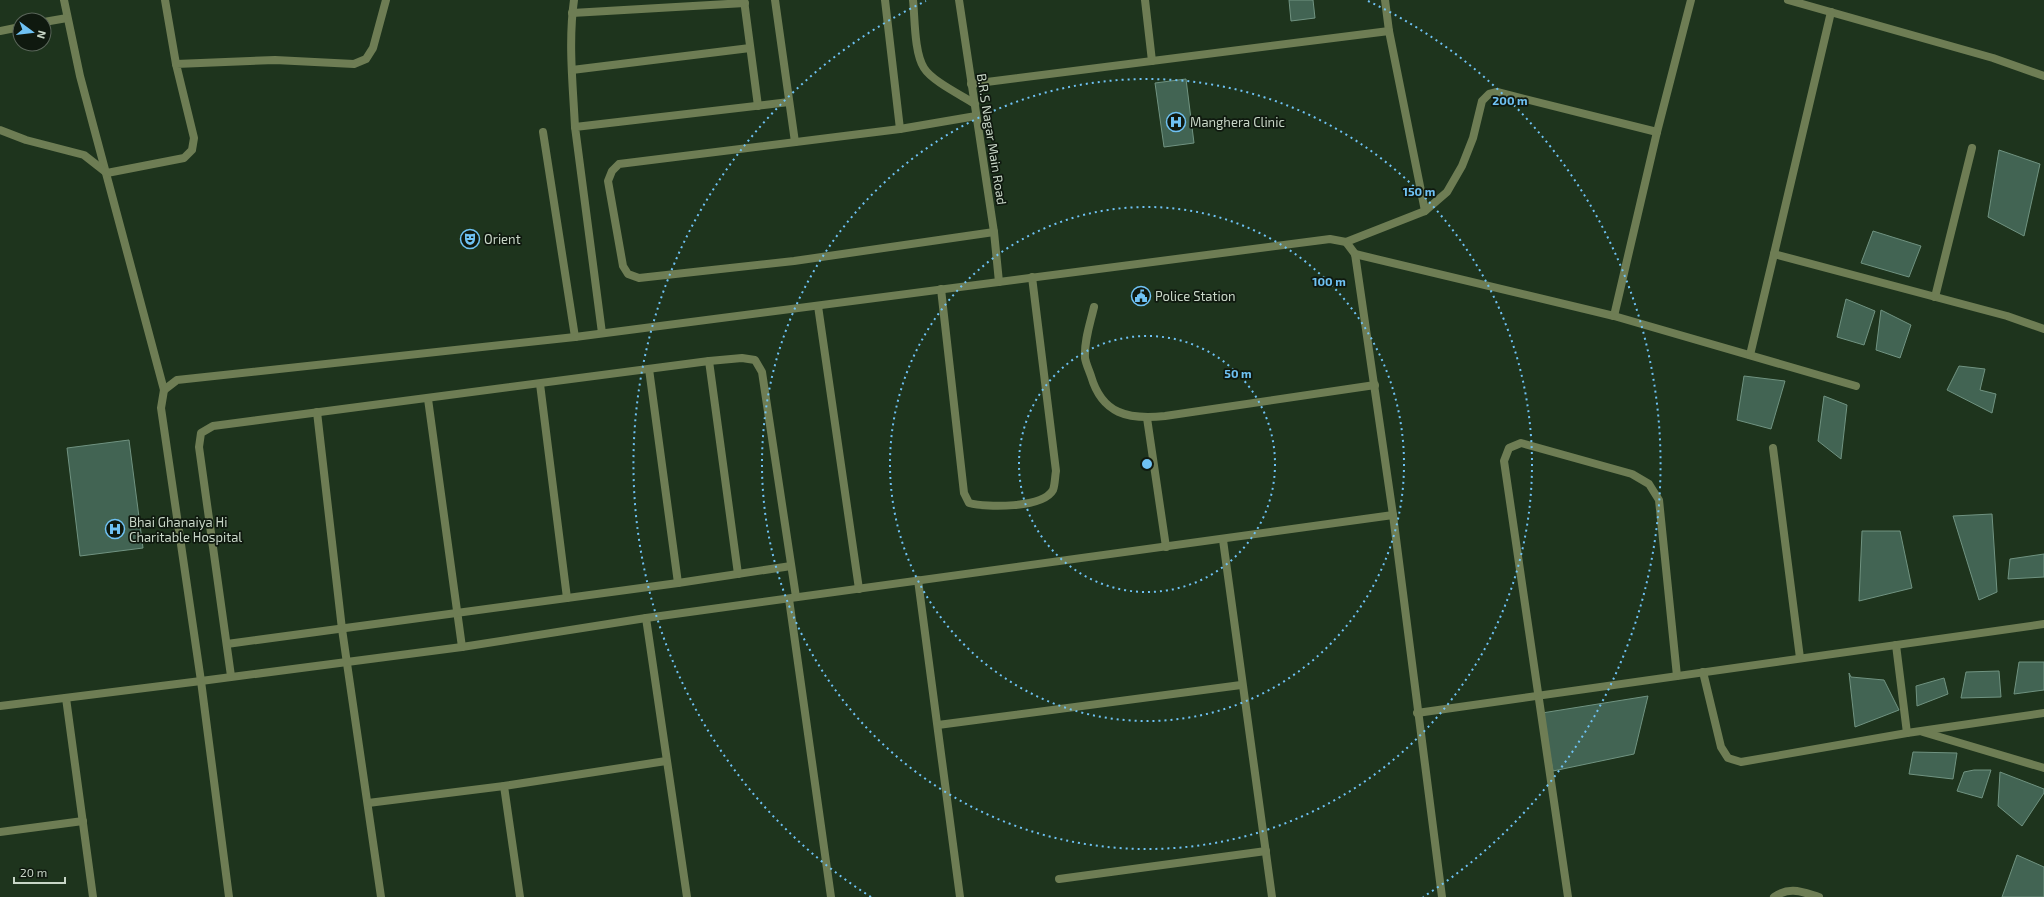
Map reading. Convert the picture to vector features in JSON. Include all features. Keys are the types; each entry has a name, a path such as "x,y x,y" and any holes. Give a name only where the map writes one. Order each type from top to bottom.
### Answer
{"street":[{"path":"64,0 80,76 164,390 161,408 201,681 229,897"},
{"path":"0,130 26,140 84,155 107,173 184,158 192,150 194,138 176,64 164,0"},
{"path":"176,64 275,60 354,64 366,59 373,48 386,0"},
{"path":"574,0 572,13 572,70 575,127 602,333"},
{"path":"775,0 795,142"},
{"path":"885,0 900,129"},
{"path":"913,0 919,54 924,68 935,78 974,104"},
{"name":"B.R.S Nagar Main Road","path":"959,0 994,232 999,282"},
{"path":"1145,0 1152,61"},
{"path":"1385,0 1389,31 1425,212"},
{"path":"1614,316 1656,132 1691,0"},
{"path":"1788,0 1993,58 2044,76"},
{"path":"572,13 744,2 758,106"},
{"path":"1750,355 1832,12"},
{"path":"52,21 67,18"},
{"path":"0,31 12,29"},
{"path":"971,84 1389,31"},
{"path":"572,70 750,48"},
{"path":"164,390 177,380 602,333 1330,239 1346,242 1425,212 1447,192 1462,166 1473,138 1482,101 1489,94 1497,92 1656,132"},
{"path":"575,127 789,102"},
{"path":"976,116 900,129 619,164 612,171 608,181 623,266 628,274 638,278 794,261 994,232"},
{"path":"544,132 575,336"},
{"path":"1935,297 1972,148"},
{"path":"1346,242 1355,254 1375,385 1442,897"},
{"path":"1355,254 1614,316 1856,386"},
{"path":"1774,254 2007,316 2044,329"},
{"path":"941,289 964,493 970,503 981,506 1027,503 1043,499 1053,489 1056,471 1032,277"},
{"path":"818,306 859,589"},
{"path":"1094,307 1087,334 1085,359 1094,386 1106,405 1127,415 1147,418 1375,385"},
{"path":"231,676 199,447 201,433 213,426 317,412 742,358 755,360 762,372 791,566 793,598 831,897"},
{"path":"709,362 738,574"},
{"path":"650,369 678,583"},
{"path":"540,384 567,598"},
{"path":"428,399 462,647"},
{"path":"317,412 342,630 381,897"},
{"path":"1147,418 1166,547"},
{"path":"1568,897 1537,697 1504,461 1509,448 1521,443 1632,474 1650,484 1660,500 1677,676"},
{"path":"1773,448 1800,658"},
{"path":"0,706 462,647 646,618 918,580 1223,540 1393,515"},
{"path":"1223,540 1241,685 1272,897"},
{"path":"227,644 342,630 458,612 678,583 791,566"},
{"path":"918,580 960,897"},
{"path":"646,618 687,897"},
{"path":"1417,713 2044,624"},
{"path":"1896,645 1907,733"},
{"path":"1703,672 1721,747 1728,758 1741,762 1907,733 2044,713"},
{"path":"938,725 1241,685"},
{"path":"66,698 93,897"},
{"path":"1920,732 2044,768"},
{"path":"368,803 504,786 666,761"},
{"path":"504,786 520,897"},
{"path":"0,832 83,821"},
{"path":"1059,879 1266,851"},
{"path":"1774,897 1786,890 1798,891 1819,897"}],"building":[{"path":"1289,0 1313,0 1315,18 1291,21"},
{"path":"1186,79 1194,143 1164,147 1155,83"},
{"path":"1999,150 2040,164 2024,236 1988,217"},
{"path":"1873,231 1921,246 1909,277 1861,263"},
{"path":"1846,299 1875,311 1864,345 1837,337"},
{"path":"1881,310 1911,325 1900,358 1876,350"},
{"path":"1959,366 1985,369 1980,390 1996,394 1992,413 1947,390"},
{"path":"1744,376 1785,381 1771,429 1737,420"},
{"path":"1824,396 1847,405 1841,459 1818,441"},
{"path":"129,440 143,548 80,556 67,448"},
{"path":"1992,514 1997,592 1979,600 1953,516"},
{"path":"1862,531 1900,531 1912,588 1859,601"},
{"path":"2044,554 2044,577 2008,579 2010,559"},
{"path":"2019,662 2044,662 2044,690 2014,694"},
{"path":"1999,671 2001,697 1961,698 1966,672"},
{"path":"1849,673 1851,677 1884,680 1899,710 1855,727"},
{"path":"1944,678 1948,694 1917,706 1916,686"},
{"path":"1648,696 1634,754 1553,771 1542,713"},
{"path":"1913,752 1957,753 1953,779 1909,774"},
{"path":"1974,770 1991,770 1982,798 1957,791 1964,772"},
{"path":"2000,772 2044,789 2044,793 2022,826 1998,806"},
{"path":"2017,855 2044,867 2044,897 2002,897"}],"place":[{"name":"Manghera Clinic","path":"1176,122"},
{"name":"Orient","path":"470,239"},
{"name":"Police Station","path":"1141,296"},
{"name":"Bhai Ghanaiya Hi Charitable Hospital","path":"115,529"}]}
